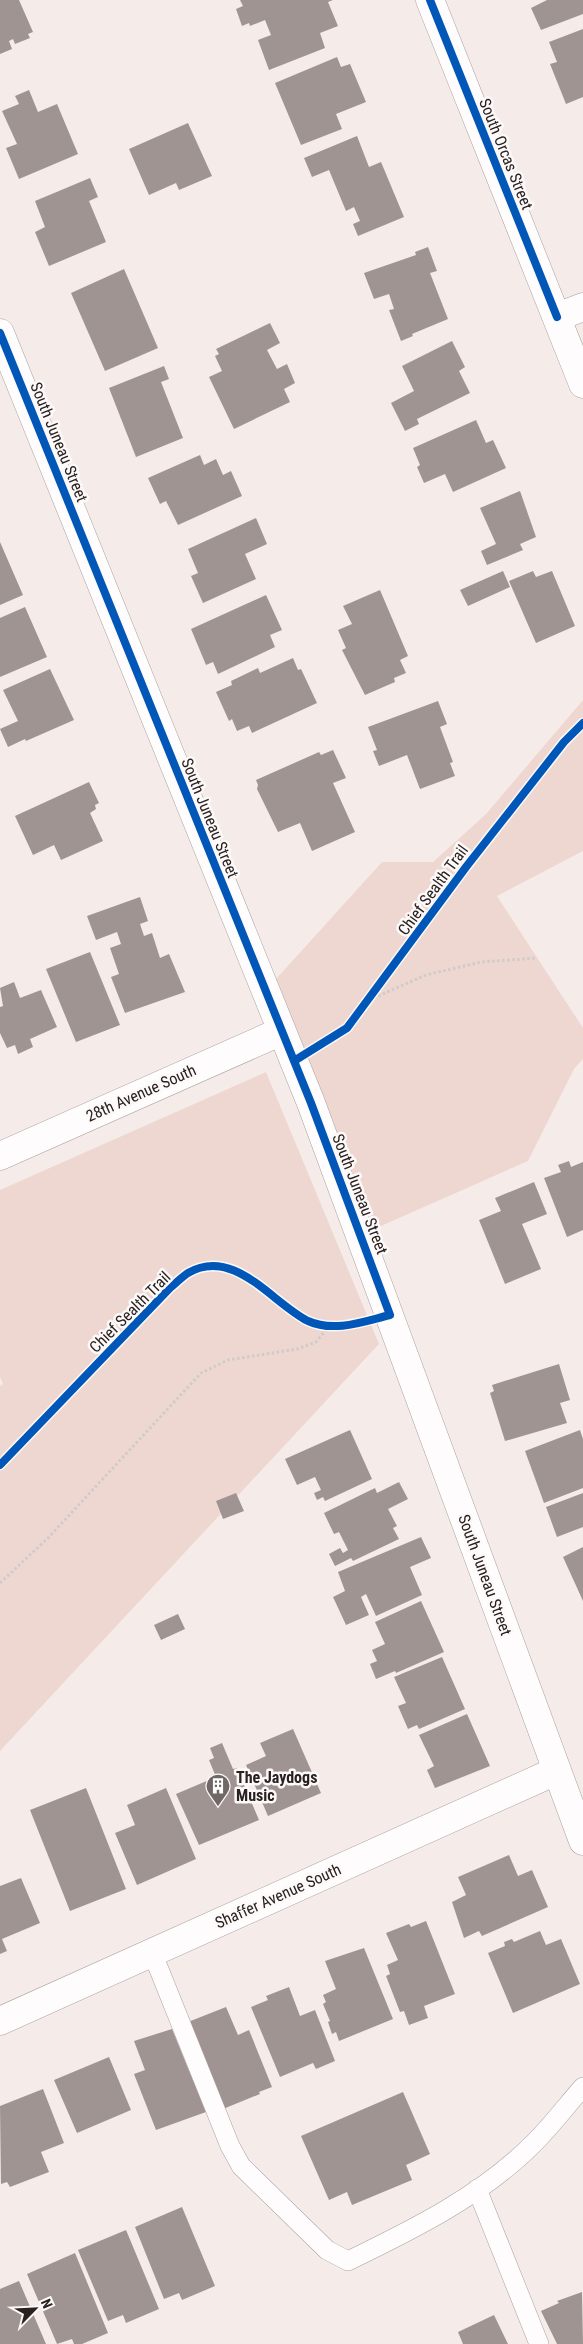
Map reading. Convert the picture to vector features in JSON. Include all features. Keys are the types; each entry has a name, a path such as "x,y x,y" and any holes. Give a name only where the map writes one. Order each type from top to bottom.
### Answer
{"street":[{"name":"South Orcas Street","path":"430,0 583,384"},
{"path":"557,317 583,307"},
{"name":"South Juneau Street","path":"0,333 282,1031 393,1323 583,1841"},
{"name":"28th Avenue South","path":"0,1156 282,1031"},
{"name":"Shaffer Avenue South","path":"0,2021 556,1771"}],"lane":[{"path":"152,1952 230,2146 241,2166 327,2250 348,2261 427,2222 477,2189 534,2143 583,2087"},
{"path":"477,2189 539,2344"}],"path":[{"path":"369,1000 426,975 481,962 537,958"},
{"path":"364,1007 380,985"},
{"path":"0,1583 48,1538 201,1373 228,1360 297,1349 316,1342 327,1324 339,1327"}],"shaded area":[{"path":"583,700 583,851 497,896 583,1028 583,1059 574,1069 528,1161 372,1230 276,979 382,862 433,862 486,814"},
{"path":"266,1072 379,1344 0,1751 0,1386 3,1384 0,1377 0,1190"}],"building":[{"path":"0,0 19,0 33,32 28,34 30,38 15,44 13,39 9,41 12,49 0,54"},
{"path":"240,0 333,0 328,2 338,26 320,33 325,48 269,70 258,40 271,35 265,20 250,26 249,23 242,26 236,9 243,6"},
{"path":"547,0 583,0 583,14 541,30 531,8"},
{"path":"583,29 583,97 566,104 550,64 557,62 549,42"},
{"path":"337,57 341,67 350,64 366,102 336,114 342,129 301,145 275,83"},
{"path":"29,90 38,112 57,104 78,154 19,179 6,148 17,144 2,111 19,104 15,96"},
{"path":"188,123 212,176 179,190 176,183 149,195 129,149"},
{"path":"357,136 369,167 381,162 404,217 358,236 353,224 360,221 354,207 346,211 329,170 312,177 304,158"},
{"path":"90,178 98,197 89,201 106,242 49,266 35,232 45,227 35,201"},
{"path":"428,247 437,271 430,273 448,319 412,334 413,336 401,341 389,310 394,309 389,294 374,299 364,273 416,255 415,252"},
{"path":"124,269 158,348 105,371 71,293"},
{"path":"270,323 280,343 267,350 277,369 287,364 295,383 284,389 290,402 234,429 209,377 222,371 215,356 219,354 216,349"},
{"path":"452,341 465,367 459,371 470,393 417,419 419,424 405,431 391,403 414,391 402,366"},
{"path":"164,366 169,379 161,382 183,438 136,457 109,388"},
{"path":"476,420 486,443 493,440 506,468 453,492 445,474 424,483 417,467 420,465 413,448"},
{"path":"200,455 204,465 216,459 223,475 231,471 242,496 178,525 166,501 160,504 148,478"},
{"path":"520,491 536,537 520,544 523,550 487,565 481,551 496,544 480,508"},
{"path":"256,518 267,544 245,554 256,579 203,603 191,576 198,573 188,549"},
{"path":"0,542 23,595 0,605"},
{"path":"503,571 510,587 468,606 460,590"},
{"path":"533,571 536,577 552,571 575,626 536,643 509,581"},
{"path":"380,590 408,656 400,660 406,673 394,678 395,682 365,695 342,650 346,648 338,630 352,624 343,606"},
{"path":"266,595 282,630 270,635 275,647 218,674 213,662 206,665 191,629"},
{"path":"25,607 47,657 0,677 0,618"},
{"path":"293,658 298,670 301,669 317,703 252,733 249,726 237,731 232,719 229,721 216,692 232,685 231,681 258,668 260,673"},
{"path":"50,669 74,720 8,747 0,729 18,721 3,690"},
{"path":"438,701 447,724 440,727 453,762 450,763 455,776 420,789 407,755 379,766 373,751 377,750 368,727"},
{"path":"333,750 346,778 333,783 355,832 312,851 300,823 278,832 257,789 256,780 319,752 321,755"},
{"path":"89,782 99,803 95,805 96,809 90,813 103,841 61,860 54,845 33,855 15,816"},
{"path":"140,897 148,921 140,924 144,936 152,933 160,958 169,954 185,992 125,1013 111,977 119,974 110,948 121,944 117,932 96,940 87,916"},
{"path":"90,952 120,1025 76,1042 46,969"},
{"path":"14,982 20,998 41,990 57,1027 30,1039 33,1047 18,1054 15,1045 7,1048 0,1033 0,1007 3,1006 0,988"},
{"path":"569,1161 571,1167 583,1162 583,1230 567,1237 544,1178 561,1172 558,1165"},
{"path":"534,1182 547,1214 522,1224 541,1269 505,1284 479,1220 501,1211 495,1198"},
{"path":"559,1364 570,1400 560,1403 567,1423 505,1441 490,1393 494,1391 492,1385"},
{"path":"350,1430 372,1479 325,1501 323,1497 317,1500 314,1493 321,1490 315,1477 297,1485 285,1459"},
{"path":"580,1430 583,1439 583,1488 544,1503 525,1451"},
{"path":"399,1482 408,1499 388,1509 397,1526 393,1528 399,1539 353,1561 351,1558 335,1566 329,1554 340,1548 343,1553 348,1550 339,1532 334,1534 324,1513 375,1488 377,1493"},
{"path":"236,1493 244,1511 223,1519 216,1501"},
{"path":"583,1493 583,1527 557,1537 546,1507"},
{"path":"421,1537 431,1558 410,1567 422,1595 376,1616 366,1594 361,1597 369,1615 346,1625 333,1597 345,1591 338,1572"},
{"path":"583,1547 583,1601 563,1557"},
{"path":"421,1601 444,1652 396,1673 395,1671 376,1679 370,1664 377,1661 372,1650 385,1644 375,1622"},
{"path":"178,1614 185,1629 161,1640 154,1625"},
{"path":"442,1657 465,1709 419,1729 417,1725 408,1729 398,1706 406,1703 394,1677"},
{"path":"467,1714 490,1766 435,1788 427,1770 434,1766 419,1735"},
{"path":"293,1729 321,1793 268,1816 246,1765 266,1756 260,1743"},
{"name":"The Jaydogs Music","path":"222,1743 233,1769 237,1768 259,1820 199,1845 176,1794 216,1777 209,1760 214,1758 210,1748"},
{"path":"86,1788 126,1889 70,1911 30,1810"},
{"path":"166,1788 196,1859 137,1885 115,1833 135,1825 127,1805"},
{"path":"509,1855 518,1876 532,1870 548,1907 482,1936 479,1931 464,1938 452,1902 466,1895 458,1877"},
{"path":"21,1878 40,1923 2,1939 7,1951 0,1954 0,1886"},
{"path":"426,1921 455,1994 424,2006 428,2018 409,2025 404,2011 400,2012 386,1976 390,1974 387,1965 398,1960 386,1933 409,1924 411,1927"},
{"path":"540,1931 546,1945 561,1939 580,1984 513,2013 488,1953 505,1946 504,1942 512,1939 514,1942"},
{"path":"364,1948 393,2019 339,2041 336,2032 332,2034 328,2022 330,2021 323,2004 326,2002 323,1995 336,1989 325,1961"},
{"path":"289,1987 300,2016 315,2010 335,2061 316,2069 313,2063 280,2077 251,2007 268,2000 266,1996"},
{"path":"226,2007 238,2035 249,2030 272,2087 223,2109 188,2022"},
{"path":"172,2029 206,2112 156,2130 134,2074 145,2070 134,2041"},
{"path":"109,2057 131,2110 77,2133 54,2080"},
{"path":"43,2089 64,2143 41,2152 49,2172 10,2187 7,2182 1,2184 0,2106"},
{"path":"403,2092 430,2154 406,2165 412,2180 352,2205 347,2192 329,2200 301,2136"},
{"path":"182,2207 215,2286 182,2300 179,2293 164,2299 135,2227"},
{"path":"126,2230 159,2309 126,2323 123,2315 108,2321 78,2250"},
{"path":"75,2253 108,2333 82,2344 74,2344 72,2339 57,2344 27,2274"},
{"path":"19,2281 46,2344 0,2344 0,2289"},
{"path":"582,2292 583,2344 557,2344 541,2311 559,2303 557,2301"},
{"path":"494,2315 508,2344 463,2344 458,2332"}],"cycle path":[{"path":"430,0 557,317"},
{"name":"Chief Sealth Trail","path":"0,333 311,1103 390,1315 349,1325 328,1326 318,1324 294,1313 252,1280 237,1272 221,1267 205,1267 188,1273 170,1288 0,1465"},
{"name":"Chief Sealth Trail","path":"294,1061 347,1028 466,867 564,742 583,723"}],"place":[{"name":"The Jaydogs Music","path":"218,1807"}]}
